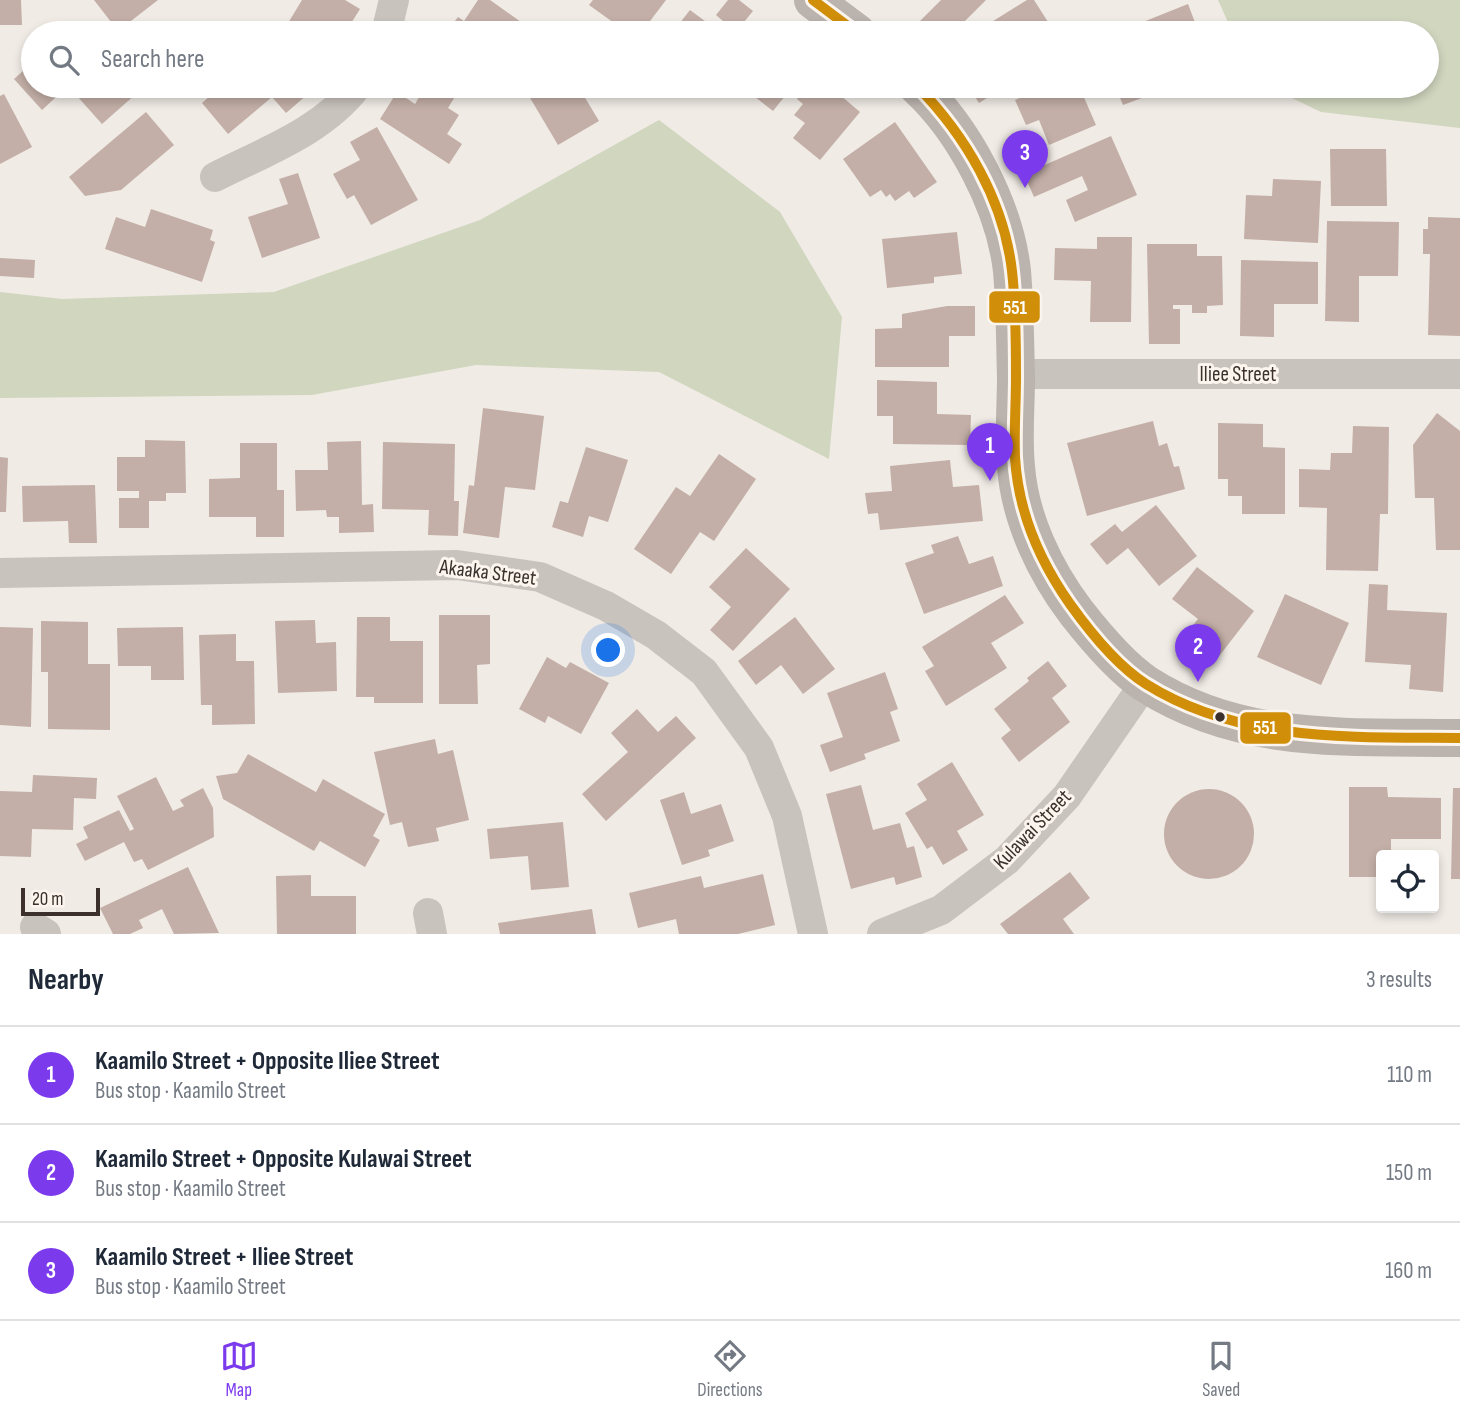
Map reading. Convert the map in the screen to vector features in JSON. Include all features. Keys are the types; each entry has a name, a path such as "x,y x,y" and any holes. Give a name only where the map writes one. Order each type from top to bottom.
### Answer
{"street":[{"path":"389,21 394,0"},
{"path":"813,0 841,21"},
{"path":"215,177 312,127 347,98"},
{"path":"930,98 966,145 995,202 1012,269 1016,468 1030,531 1058,589 1095,637 1145,682 1189,706 1235,724 1306,736 1460,738"},
{"name":"Iliee Street","path":"1016,374 1460,374"},
{"name":"Akaaka Street","path":"0,573 457,565 540,577 606,606 656,635 704,672 759,748 787,816 813,934"},
{"name":"Kulawai Street","path":"882,934 941,910 1007,860 1067,796 1145,682"}],"green space":[{"path":"1218,0 1460,0 1460,128 1321,112 1292,98 1439,98 1439,21 1228,21"},
{"path":"659,120 780,212 842,317 829,459 659,372 476,365 312,395 0,398 0,292 62,299 274,292 480,220"}],"building":[{"path":"0,0 21,0 21,25 0,25"},
{"path":"94,0 158,0 131,21 110,21"},
{"path":"302,0 345,0 360,9 352,21 289,21"},
{"path":"478,0 490,0 520,21 464,21"},
{"path":"593,0 666,0 650,21 611,21 589,5"},
{"path":"728,0 739,0 753,11 745,21 723,21 716,15"},
{"path":"941,0 986,0 965,21 920,21"},
{"path":"1027,0 1034,0 1047,21 993,21"},
{"path":"1188,4 1194,21 1146,21"},
{"path":"690,10 705,21 681,21"},
{"path":"21,73 21,87 14,79"},
{"path":"4,94 32,147 0,164 0,96"},
{"path":"31,98 55,98 42,110"},
{"path":"79,98 131,98 102,124"},
{"path":"208,98 271,98 228,134 202,103"},
{"path":"273,98 303,98 286,113"},
{"path":"393,98 406,98 415,104 419,98 454,98 448,108 459,115 447,134 462,144 449,164 380,119"},
{"path":"530,98 585,98 599,121 558,145"},
{"path":"756,98 783,98 773,111"},
{"path":"844,98 860,112 820,160 793,138 805,123 794,115 803,104 797,99"},
{"path":"1084,98 1096,125 1049,145 1039,120 1026,125 1015,100"},
{"path":"1120,98 1142,98 1123,105"},
{"path":"146,112 174,145 121,190 85,196 69,177"},
{"path":"895,122 937,182 914,198 909,191 895,201 890,194 886,197 881,190 870,197 843,159"},
{"path":"377,127 418,200 371,225 354,195 347,199 333,174 360,160 350,142"},
{"path":"1111,136 1137,195 1075,222 1066,200 1088,190 1082,176 1034,197 1024,174"},
{"path":"1330,149 1386,149 1387,206 1331,206"},
{"path":"298,173 320,238 262,258 248,217 288,204 279,179"},
{"path":"1273,179 1321,181 1318,243 1244,239 1246,195 1272,196"},
{"path":"151,209 213,230 210,240 215,242 202,282 105,249 116,217 145,227"},
{"path":"1428,217 1460,218 1460,336 1428,335 1430,254 1423,254 1423,229 1428,229"},
{"path":"1327,221 1399,222 1398,276 1359,276 1359,322 1325,321"},
{"path":"957,232 962,274 934,277 934,283 887,288 882,239"},
{"path":"1097,237 1132,237 1131,322 1090,322 1091,281 1054,280 1055,248 1097,249"},
{"path":"1147,244 1197,244 1197,256 1222,256 1223,305 1207,306 1207,313 1192,313 1192,305 1173,305 1173,309 1180,309 1180,344 1149,344"},
{"path":"0,258 35,260 34,278 0,276"},
{"path":"1241,260 1318,262 1318,304 1274,304 1274,337 1240,336"},
{"path":"947,306 975,306 975,336 949,336 949,367 875,367 875,329 902,328 902,314"},
{"path":"877,380 937,382 937,414 971,415 970,445 893,444 893,416 877,416"},
{"path":"483,408 544,416 535,490 505,487 499,538 463,533 469,485 474,486"},
{"path":"1437,413 1460,431 1460,550 1436,550 1434,498 1415,498 1413,445"},
{"path":"1153,421 1159,446 1167,443 1174,467 1179,466 1185,489 1087,516 1067,443"},
{"path":"1218,423 1263,424 1263,447 1285,448 1285,514 1242,514 1242,496 1228,496 1228,479 1218,479"},
{"path":"1353,426 1389,427 1388,514 1380,514 1378,571 1326,570 1327,508 1299,507 1299,469 1330,470 1331,453 1352,453"},
{"path":"145,440 185,441 186,493 166,493 166,501 149,501 149,528 119,528 119,498 139,498 139,491 117,491 117,457 145,457"},
{"path":"361,441 362,505 373,504 374,532 339,533 339,517 327,517 326,510 296,511 295,470 328,470 327,442"},
{"path":"383,442 455,444 454,501 459,501 458,536 428,535 429,510 382,509"},
{"path":"240,443 277,443 277,490 284,490 284,537 256,537 256,517 209,517 209,479 240,478"},
{"path":"586,447 628,460 608,522 589,516 583,537 552,527 560,501 568,503"},
{"path":"719,454 756,479 714,541 700,532 671,574 634,549 676,487 690,496"},
{"path":"0,457 8,458 6,512 0,512"},
{"path":"950,460 953,487 979,485 983,521 880,530 878,513 868,514 865,493 892,491 890,466"},
{"path":"95,485 97,543 69,543 68,521 23,522 22,486"},
{"path":"1156,505 1197,556 1159,586 1128,548 1107,565 1090,544 1115,524 1122,532"},
{"path":"958,536 969,564 993,556 1003,586 924,614 905,563 934,553 931,545"},
{"path":"746,548 790,589 733,651 710,630 731,607 709,587"},
{"path":"1197,567 1254,611 1213,664 1182,639 1198,619 1172,599"},
{"path":"1369,584 1388,585 1387,610 1447,613 1443,692 1409,689 1411,665 1365,662"},
{"path":"1285,594 1349,623 1321,685 1257,657"},
{"path":"1005,595 1024,623 991,643 1007,668 946,706 925,671 934,666 922,647"},
{"path":"439,615 490,615 490,664 477,665 478,704 439,704"},
{"path":"357,617 390,617 390,641 423,641 423,703 374,703 374,697 356,697"},
{"path":"795,617 835,669 803,694 781,665 756,685 738,661"},
{"path":"315,620 316,643 336,642 337,691 278,693 275,621"},
{"path":"41,621 88,622 88,664 110,664 110,730 48,729 48,672 41,672"},
{"path":"0,627 33,628 31,727 0,725"},
{"path":"183,627 184,680 151,680 151,666 118,666 117,628"},
{"path":"236,634 236,661 254,661 255,724 212,725 212,705 201,705 199,635"},
{"path":"547,657 566,668 570,662 609,683 581,734 548,716 545,723 519,709"},
{"path":"1048,661 1067,686 1052,698 1070,722 1019,762 1001,738 1011,730 994,709 1029,681 1027,678"},
{"path":"885,672 898,709 890,712 900,741 864,754 866,759 830,772 820,745 843,737 827,693"},
{"path":"637,709 658,732 676,716 696,738 606,821 582,794 628,752 611,733"},
{"path":"435,739 438,754 453,750 469,820 436,828 439,841 408,847 402,822 390,825 374,752"},
{"path":"248,754 316,792 323,779 385,814 373,836 380,840 365,867 320,841 314,851 223,799 216,776 237,773"},
{"path":"952,762 984,815 957,831 968,850 943,865 932,846 927,849 905,813 927,800 917,784"},
{"path":"33,775 97,778 96,799 74,798 73,830 32,829 31,857 0,856 0,791 32,792"},
{"path":"156,777 173,811 184,806 180,800 203,788 213,808 214,837 148,870 142,859 134,862 124,842 85,861 76,844 88,838 83,827 119,810 130,831 134,829 117,796"},
{"path":"861,785 873,830 900,823 907,848 914,846 922,877 896,885 894,877 851,889 826,794"},
{"path":"1349,787 1387,787 1388,797 1441,798 1441,839 1391,839 1391,850 1376,850 1376,877 1349,877"},
{"path":"1453,788 1460,788 1460,879 1451,879"},
{"path":"1209,789 1226,792 1241,802 1251,817 1254,834 1251,851 1241,866 1226,876 1209,879 1192,876 1177,866 1167,851 1164,834 1167,817 1177,802 1192,792"},
{"path":"684,792 691,814 721,804 734,841 708,850 710,856 682,865 660,800"},
{"path":"563,822 569,887 531,890 528,856 490,859 487,829"},
{"path":"188,867 219,933 174,934 162,909 139,920 143,928 130,934 113,934 100,908"},
{"path":"1070,872 1090,898 1063,919 1074,934 1008,934 1000,924"},
{"path":"763,874 775,925 738,934 679,934 676,919 638,928 629,893 701,876 704,888"},
{"path":"311,875 311,896 356,896 356,934 277,934 276,876"},
{"path":"592,909 596,934 500,934 498,923"}],"transit line":[{"name":"551","path":"813,0 841,21"},
{"name":"551","path":"928,98 951,126 980,171 1001,220 1008,245 1014,297 1015,457 1020,496 1032,534 1049,570 1095,637 1114,658 1146,684 1182,703 1220,717 1298,733 1460,738"}],"place":[{"name":"Kaamilo Street + Iliee Street","path":"1025,188"},
{"name":"Kaamilo Street + Opposite Iliee Street","path":"990,481"},
{"name":"Kaamilo Street + Opposite Kulawai Street","path":"1198,682"}]}
